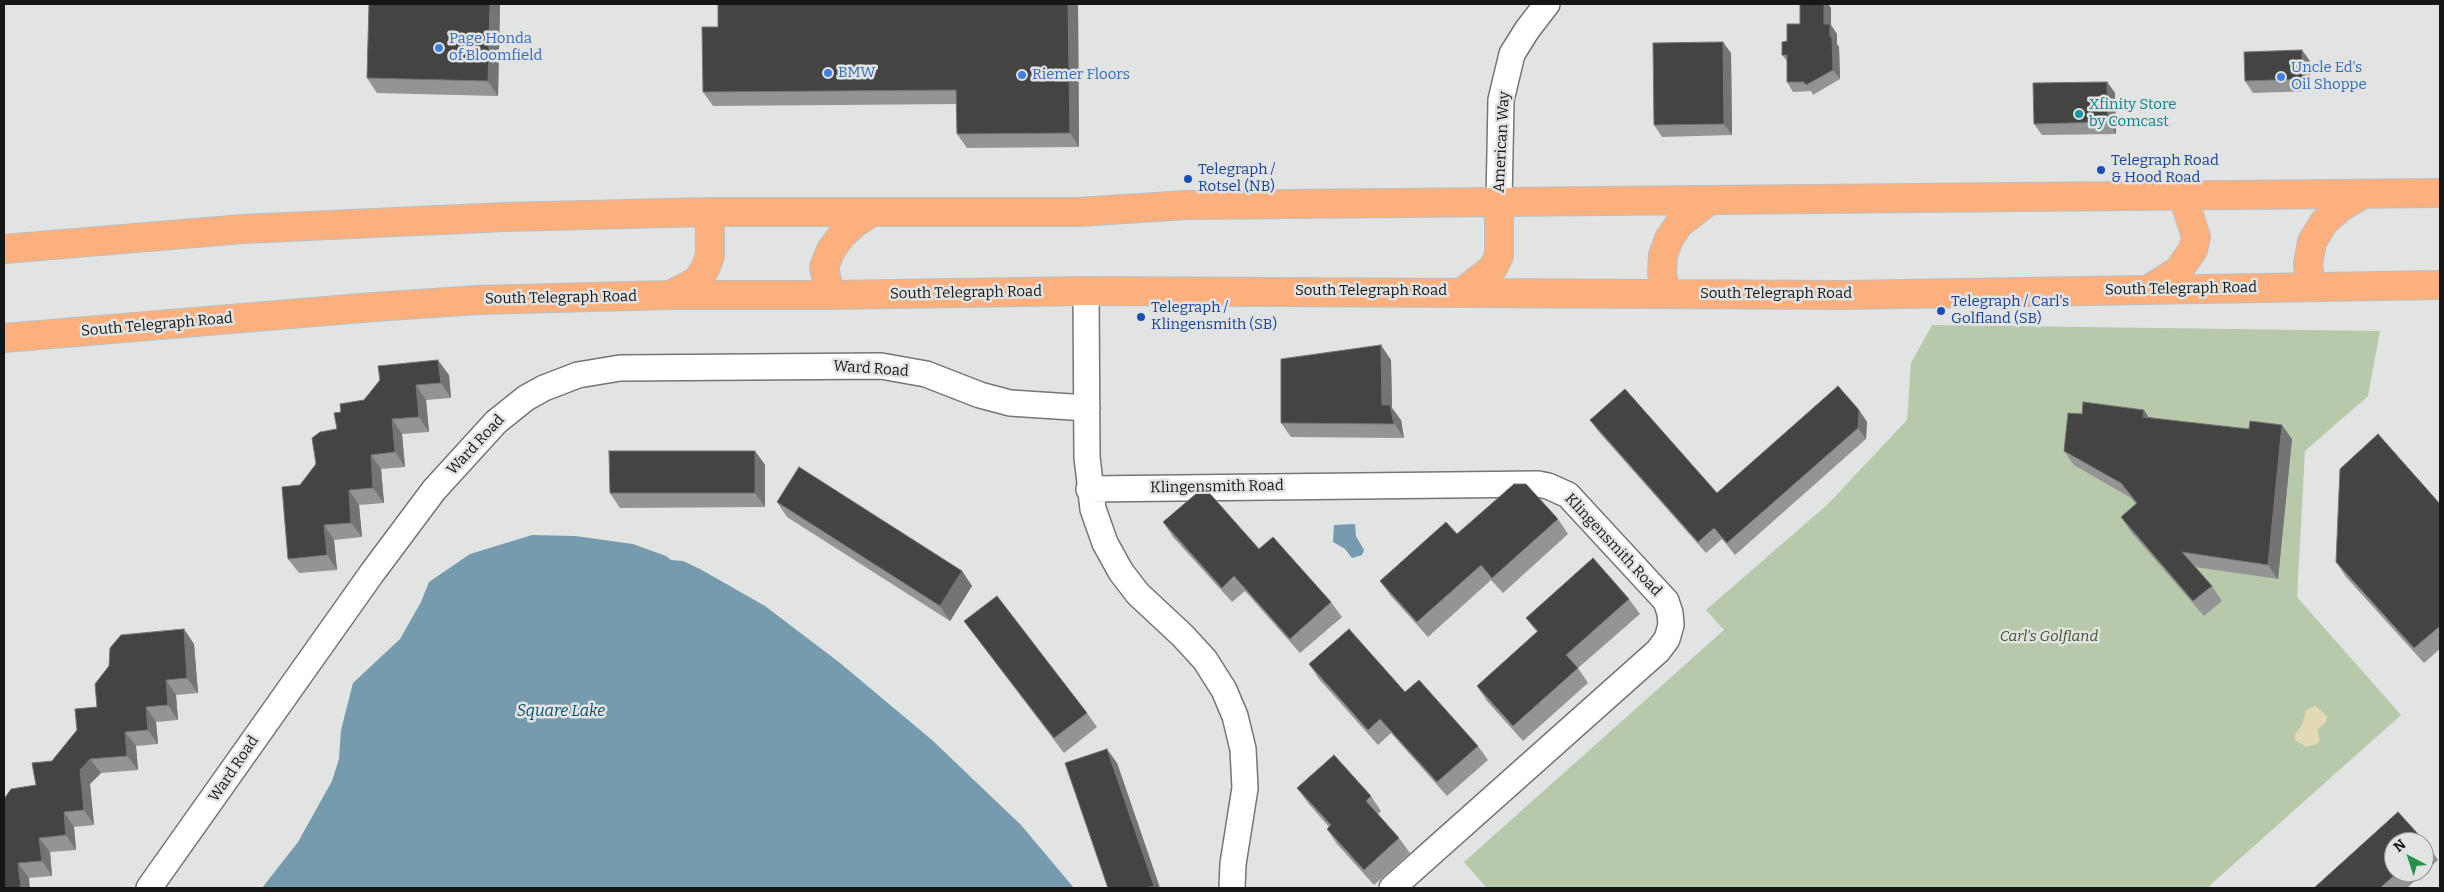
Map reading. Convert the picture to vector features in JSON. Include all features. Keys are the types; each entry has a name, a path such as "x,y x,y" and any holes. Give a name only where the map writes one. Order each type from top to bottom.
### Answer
{"highway":[{"path":"8,251 357,222 710,212 870,214 1101,212 1186,205 2440,193"},
{"path":"2311,287 2308,264 2312,242 2324,222 2341,207 2363,194"},
{"path":"2151,288 2178,271 2193,250 2196,236 2183,196"},
{"path":"1666,294 1662,264 1669,239 1679,224 1710,200"},
{"path":"1464,291 1493,268 1499,256 1499,202"},
{"path":"670,296 697,281 706,269 710,256 710,212"},
{"path":"830,295 824,267 831,250 855,222 870,214"},
{"name":"South Telegraph Road","path":"4,338 459,302 670,296 1086,291 1464,291 1844,295 2151,288 2440,285"}],"street":[{"name":"American Way","path":"1499,202 1501,100 1512,54 1547,4"},
{"path":"1086,291 1089,489 1098,523 1110,553 1121,572 1138,594 1183,636 1205,660 1224,690 1235,716 1243,749 1245,788 1233,864 1232,888"},
{"name":"Ward Road","path":"149,888 360,589 434,490 496,422 526,398 544,388 578,375 620,368 881,366 926,374 980,395 1010,403 1087,408"},
{"name":"Klingensmith Road","path":"1089,489 1528,484 1548,486 1568,495 1666,601 1671,625 1667,639 1658,651 1392,888"}],"green space":[{"name":"Carl's Golfland","path":"1932,325 2380,331 2368,396 2305,451 2297,597 2401,715 2207,888 1487,888 1464,862 1724,630 1706,610 1828,504 1907,420 1911,363"}],"sand":[{"path":"2315,706 2327,717 2326,722 2317,730 2320,740 2317,744 2306,747 2295,740 2295,734 2302,725 2306,710"}],"water":[{"path":"1355,524 1356,536 1364,550 1362,555 1352,558 1345,549 1333,542 1334,525"},
{"name":"Square Lake","path":"532,535 575,536 633,544 666,556 671,560 683,561 765,606 840,663 932,740 1021,825 1074,888 262,888 298,842 332,781 339,759 341,730 353,683 400,639 421,602 429,582 470,554"}],"building":[{"name":"Page Honda of Bloomfield","path":"369,4 490,4 488,81 367,78"},
{"path":"718,4 1068,4 1070,133 957,134 956,90 703,92 702,27 718,27"},
{"path":"1800,4 1824,4 1824,24 1830,24 1830,37 1832,37 1833,70 1806,85 1804,82 1787,82 1787,55 1782,55 1782,42 1787,41 1787,24 1800,24"},
{"path":"1723,42 1724,124 1654,125 1653,43"},
{"path":"2302,50 2303,79 2245,81 2244,52"},
{"name":"Xfinity Store by Comcast","path":"2107,82 2108,122 2034,124 2033,83"},
{"path":"1381,345 1382,405 1390,405 1394,424 1281,423 1281,359"},
{"path":"438,360 441,383 416,385 419,417 392,419 395,452 371,455 373,488 349,490 351,523 324,525 327,555 288,559 282,487 300,485 316,464 312,438 320,432 337,429 334,413 341,412 340,404 364,400 380,380 378,366"},
{"path":"1838,386 1859,410 1858,428 1727,543 1714,528 1698,542 1590,420 1625,389 1717,493"},
{"path":"2083,402 2144,410 2143,417 2249,429 2250,421 2282,425 2268,565 2182,552 2212,586 2193,601 2121,517 2137,503 2121,483 2064,451 2068,413 2082,414"},
{"path":"2378,434 2440,504 2440,626 2414,648 2336,562 2340,469"},
{"path":"609,451 755,451 755,493 610,493"},
{"path":"799,467 962,571 940,606 777,502"},
{"path":"1514,484 1526,484 1558,519 1492,578 1481,565 1417,622 1380,581 1446,522 1457,534"},
{"path":"1204,487 1259,549 1273,537 1331,602 1290,639 1234,576 1222,588 1163,522"},
{"path":"1593,558 1629,599 1566,655 1578,668 1513,726 1477,686 1538,631 1526,618"},
{"path":"997,596 1087,713 1054,738 964,621"},
{"path":"184,629 187,678 166,680 168,705 146,707 148,730 125,732 127,756 90,759 80,770 84,810 64,812 66,835 39,838 42,861 18,863 21,888 4,888 4,799 11,789 36,785 32,763 52,761 77,730 75,709 97,707 95,684 109,666 110,648 121,635"},
{"path":"1349,629 1405,692 1419,680 1478,746 1437,782 1380,719 1368,730 1309,664"},
{"path":"1107,749 1154,886 1146,888 1108,888 1065,763"},
{"path":"1334,755 1371,796 1366,801 1399,838 1364,870 1327,829 1331,825 1297,788"},
{"path":"2398,812 2416,832 2384,832 2384,882 2387,882 2380,888 2314,888"}],"place":[{"name":"Page Honda of Bloomfield","path":"439,48"},
{"name":"BMW","path":"828,73"},
{"name":"Riemer Floors","path":"1022,75"},
{"name":"Uncle Ed's Oil Shoppe","path":"2281,77"},
{"name":"Xfinity Store by Comcast","path":"2079,114"},
{"name":"Telegraph Road & Hood Road","path":"2101,170"},
{"name":"Telegraph / Rotsel (NB)","path":"1188,179"},
{"name":"Telegraph / Carl's Golfland (SB)","path":"1941,311"},
{"name":"Telegraph / Klingensmith (SB)","path":"1141,317"}]}
